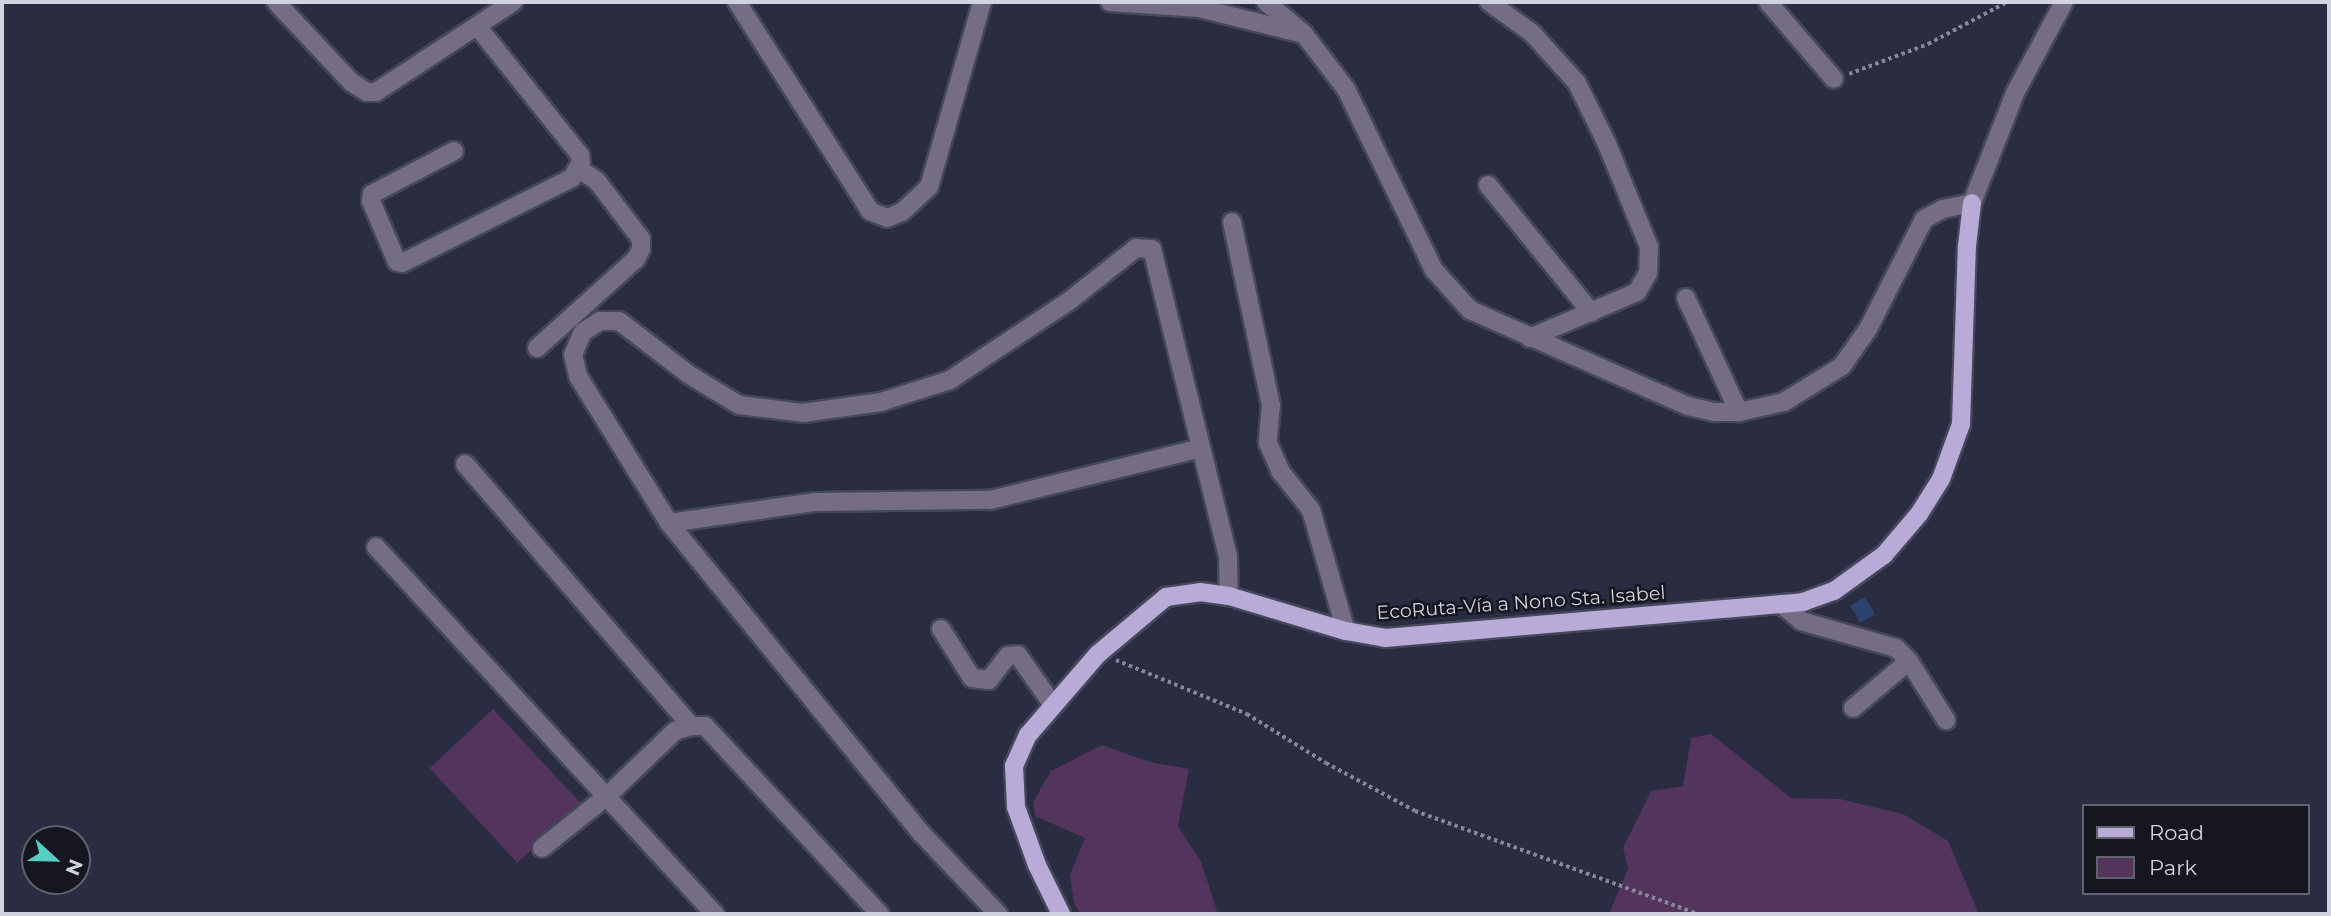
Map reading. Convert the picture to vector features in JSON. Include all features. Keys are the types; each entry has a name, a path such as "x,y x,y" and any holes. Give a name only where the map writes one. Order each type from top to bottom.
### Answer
{"main road":[{"name":"EcoRuta-Vía a Nono Sta. Isabel","path":"1061,914 1028,842 1016,807 1012,784 1014,766 1028,735 1098,654 1167,597 1200,592 1229,596 1346,631 1385,638 1803,602 1834,591 1884,555 1919,514 1941,479 1957,442 1964,408 1967,246 1972,203"}],"street":[{"path":"280,3 351,82 367,92 376,92 513,2"},
{"path":"737,2 870,211 887,218 902,212 929,187 982,2"},
{"path":"1110,2 1199,8 1304,34"},
{"path":"1266,2 1304,34 1346,89 1434,270 1470,310 1688,406 1715,412 1739,412 1784,402 1842,366 1868,329 1924,219 1943,209 1972,203 2015,93 2064,2"},
{"path":"1489,2 1532,33 1577,83 1607,144 1649,247 1648,273 1637,292 1530,338"},
{"path":"1768,2 1833,79"},
{"path":"1786,2 1792,30"},
{"path":"454,151 377,190 371,197 397,262 402,263 572,178 579,169 580,155 477,26"},
{"path":"537,348 636,259 641,249 641,239 597,181 579,169"},
{"path":"1488,185 1591,312"},
{"path":"1232,222 1271,405 1268,443 1281,472 1311,510 1346,631"},
{"path":"999,914 921,833 669,523 578,376 573,355 583,332 594,324 619,321 688,374 739,405 803,413 881,402 950,380 1069,302 1136,248 1145,246 1155,254 1202,448 1228,557 1229,596"},
{"path":"1686,298 1739,412"},
{"path":"669,523 815,502 990,500 1202,448"},
{"path":"464,464 691,726"},
{"path":"376,547 715,914"},
{"path":"1781,604 1794,618 1896,648 1909,661 1946,720"},
{"path":"941,629 972,678 989,680 1008,656 1018,655 1053,705"},
{"path":"1853,708 1909,661"},
{"path":"542,848 607,796 675,731 691,726 705,726 880,914"}],"path":[{"path":"1833,79 1927,44 2007,2"},
{"path":"1098,654 1188,687 1247,714 1326,763 1415,811 1698,914"}],"green space":[{"path":"493,709 581,803 517,863 429,768"},
{"path":"1711,734 1791,798 1840,799 1903,814 1948,841 1979,914 1609,914 1628,868 1623,848 1651,791 1683,786 1691,738"},
{"path":"1102,745 1150,762 1189,769 1178,826 1201,862 1218,914 1081,914 1074,904 1070,875 1085,838 1035,816 1033,802 1051,771"}],"building":[{"path":"1865,597 1875,614 1860,623 1850,606"}]}
